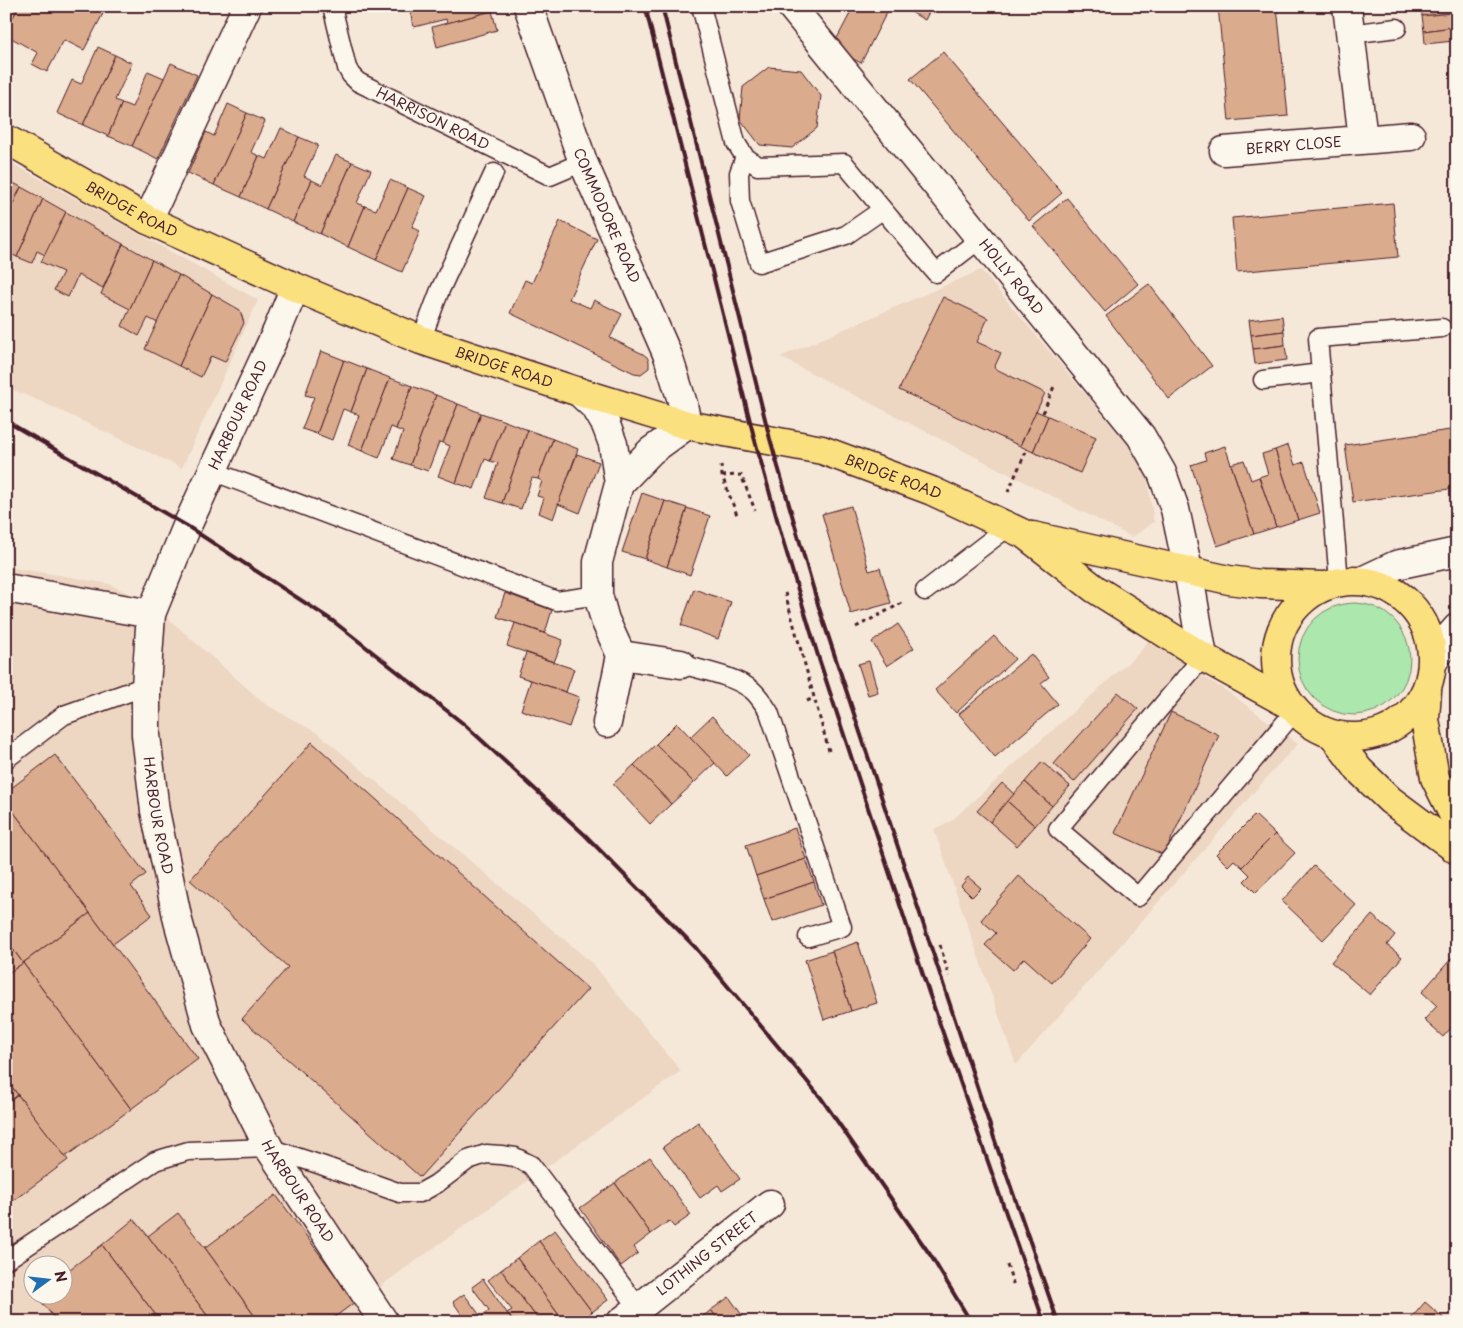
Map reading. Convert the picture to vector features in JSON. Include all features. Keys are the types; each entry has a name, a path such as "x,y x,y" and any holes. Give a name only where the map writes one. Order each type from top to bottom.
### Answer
{"highway":[{"name":"BRIDGE ROAD","path":"6,139 148,220 295,287 421,340 579,392 687,424 822,450 932,490 1009,527 1095,589 1203,657 1292,708"},
{"name":"BRIDGE ROAD","path":"1009,527 1230,580 1260,584 1342,582"},
{"path":"1428,688 1412,712 1390,730 1362,738 1333,735 1312,726 1292,708 1277,679 1275,651 1283,624 1300,601 1342,582 1392,589 1414,608 1428,633 1433,662 1425,719 1436,778 1457,822"},
{"path":"1333,735 1359,770 1390,800 1457,850"}],"street":[{"path":"148,220 246,6"},
{"name":"COMMODORE ROAD","path":"528,6 583,162 668,356 683,404 687,424"},
{"name":"HOLLY ROAD","path":"790,6 1141,436 1162,473 1175,509 1203,657"},
{"path":"1347,6 1363,140"},
{"name":"BERRY CLOSE","path":"1224,150 1411,136"},
{"name":"HARBOUR ROAD","path":"295,287 277,331 186,526 151,614 146,686 146,735 155,810 178,921 207,1025 269,1148 384,1322"},
{"path":"579,392 596,408 606,425 613,444 619,484 598,562 598,596 605,620 621,655 607,723"},
{"path":"619,484 651,451 687,424"},
{"path":"1342,582 1396,564 1457,552"},
{"path":"6,588 151,614"},
{"path":"1433,662 1457,628"},
{"path":"621,655 681,664"},
{"name":"LOTHING STREET","path":"630,1315 770,1204"}],"lane":[{"name":"HARRISON ROAD","path":"332,6 346,68 358,82 550,176 583,162"},
{"path":"701,6 736,143 745,157 758,166 844,164 936,273 980,239"},
{"path":"1350,34 1397,28"},
{"path":"745,157 739,172 740,201 759,263 846,234 882,210"},
{"path":"421,340 440,290 494,172"},
{"path":"1342,582 1318,338 1442,328"},
{"path":"1263,380 1321,373"},
{"path":"212,471 557,601 598,596"},
{"path":"925,591 1009,527"},
{"path":"1203,657 1058,829 1138,897 1292,708"},
{"path":"681,664 738,682 752,690 769,712 842,927 808,937"},
{"path":"6,760 64,715 146,686"},
{"path":"6,1260 155,1161 188,1150 269,1148 400,1193 420,1193 436,1184 468,1160 486,1154 501,1155 516,1157 530,1165 630,1315"}],"path":[{"path":"1042,413 1056,383"},
{"path":"1009,527 1026,449"},
{"path":"737,515 722,476 741,475 755,510"},
{"path":"856,627 925,591"},
{"path":"785,593 829,751"},
{"path":"807,701 814,698"},
{"path":"940,945 949,976"},
{"path":"1007,1265 1014,1286"}],"shaded area":[{"path":"6,160 258,300 182,468 6,387"},
{"path":"981,270 1145,465 1154,522 1132,537 780,357"},
{"path":"6,567 109,584 154,606 265,704 319,734 592,963 681,1071 382,1285 364,1320 361,1322 6,1322"},
{"path":"1148,641 1231,694 1298,744 1016,1065 934,829 951,821 1139,653"}],"green space":[{"path":"1354,603 1365,604 1375,608 1393,620 1405,638 1409,648 1409,670 1405,680 1393,698 1375,710 1365,714 1354,715 1343,714 1333,710 1315,698 1303,680 1299,670 1298,659 1299,648 1303,638 1315,620 1333,608 1343,604"}],"building":[{"path":"6,6 19,6 6,31"},
{"path":"19,6 107,6 84,50 64,40 47,72 32,64 38,53 6,35 6,31"},
{"path":"431,6 490,6 492,11 447,23 446,19 414,27 410,12"},
{"path":"854,6 890,6 861,63 832,48"},
{"path":"900,6 932,6 925,20"},
{"path":"1218,6 1277,6 1288,116 1229,121"},
{"path":"1421,6 1450,6 1451,13 1422,16"},
{"path":"492,11 497,30 437,47 432,27"},
{"path":"1451,13 1453,27 1424,31 1422,16"},
{"path":"1453,27 1454,41 1425,44 1424,31"},
{"path":"98,47 115,55 83,125 57,113 72,80 81,84"},
{"path":"943,52 1062,193 1029,221 910,79"},
{"path":"115,55 132,63 115,100 122,103 108,136 83,125"},
{"path":"171,63 197,75 158,159 132,146"},
{"path":"769,67 801,70 821,96 817,128 792,148 760,145 740,119 743,87"},
{"path":"148,71 164,78 132,146 108,136 122,103 132,107"},
{"path":"228,104 247,113 214,185 188,173 206,132 214,136"},
{"path":"247,113 265,121 251,152 259,156 241,197 214,185"},
{"path":"281,128 299,137 266,209 241,197 259,156 267,159"},
{"path":"299,137 318,145 304,176 312,180 293,222 266,209"},
{"path":"336,155 352,162 320,234 293,222 312,180 322,185"},
{"path":"352,162 371,170 357,203 365,206 348,247 320,234"},
{"path":"6,179 21,187 6,219"},
{"path":"390,180 408,188 376,260 348,247 365,206 376,210"},
{"path":"21,187 43,199 17,257 6,252 6,246 11,236 6,234 6,219"},
{"path":"408,188 426,196 412,227 420,231 402,272 376,260"},
{"path":"1067,198 1138,284 1105,312 1033,226"},
{"path":"43,199 66,212 45,255 37,251 32,263 17,257"},
{"path":"1393,203 1398,257 1237,272 1232,218"},
{"path":"66,212 123,244 103,288 78,275 68,297 54,290 63,272 41,262"},
{"path":"560,221 597,239 569,299 590,308 594,300 622,314 610,338 647,357 649,368 641,374 634,373 510,313 525,280 532,283"},
{"path":"123,244 152,260 130,309 101,294"},
{"path":"152,260 179,275 158,323 148,318 139,336 122,326"},
{"path":"179,275 212,294 179,366 145,349"},
{"path":"1149,284 1212,366 1169,399 1106,316"},
{"path":"212,294 240,310 244,323 225,362 211,356 201,377 179,366"},
{"path":"943,297 988,318 977,342 1001,353 994,368 1045,393 1020,446 899,390"},
{"path":"1282,316 1284,331 1251,335 1249,320"},
{"path":"1284,331 1285,345 1253,349 1251,335"},
{"path":"1285,345 1287,360 1255,364 1253,349"},
{"path":"321,351 344,360 317,434 302,429 314,397 305,395"},
{"path":"344,360 367,369 351,412 343,409 332,440 317,434"},
{"path":"367,369 390,378 362,451 348,445 359,415 351,412"},
{"path":"390,378 412,386 396,429 391,427 379,458 362,451"},
{"path":"412,386 436,395 410,465 393,459 403,432 396,429"},
{"path":"436,395 458,404 443,443 439,442 428,471 410,465"},
{"path":"458,404 481,413 456,483 438,476 450,446 443,443"},
{"path":"1036,411 1048,416 1033,452 1020,446"},
{"path":"481,413 505,421 490,461 485,459 474,489 456,483"},
{"path":"1048,416 1096,437 1080,473 1033,452"},
{"path":"505,421 528,430 502,503 486,498 498,463 490,461"},
{"path":"1457,429 1457,488 1353,502 1345,445"},
{"path":"528,430 553,439 538,479 532,478 521,509 502,503"},
{"path":"553,439 578,449 553,519 539,513 544,498 537,496 542,481 538,479"},
{"path":"1288,445 1295,465 1304,462 1320,513 1298,520 1275,450"},
{"path":"1225,446 1254,534 1217,546 1191,465 1206,460 1204,453"},
{"path":"1275,450 1298,520 1276,527 1259,477 1268,474 1262,454"},
{"path":"577,454 599,462 580,513 558,504"},
{"path":"1244,460 1251,480 1259,477 1276,527 1254,534 1231,464"},
{"path":"642,493 665,501 645,559 622,552"},
{"path":"665,501 687,508 667,567 645,559"},
{"path":"851,506 869,571 880,568 891,603 851,614 822,514"},
{"path":"687,508 710,516 690,575 667,567"},
{"path":"694,589 731,602 718,639 681,625"},
{"path":"505,593 552,610 545,633 497,617"},
{"path":"515,623 563,640 554,662 507,646"},
{"path":"898,624 914,648 887,666 872,642"},
{"path":"994,636 1015,659 956,713 935,690"},
{"path":"526,653 574,669 566,692 518,676"},
{"path":"1031,654 1049,677 1041,683 1058,704 995,757 959,714"},
{"path":"869,661 878,692 868,695 858,664"},
{"path":"531,680 579,697 569,727 521,710"},
{"path":"1118,692 1138,709 1074,782 1054,764"},
{"path":"1171,712 1219,735 1164,855 1115,833"},
{"path":"712,716 749,755 727,776 690,737"},
{"path":"677,723 715,763 694,783 656,744"},
{"path":"312,742 588,989 420,1177 242,1019 288,967 190,880"},
{"path":"656,744 694,783 671,804 634,765"},
{"path":"55,755 146,874 131,886 152,915 113,944 6,802 6,792"},
{"path":"1042,762 1070,786 1052,806 1025,782"},
{"path":"634,765 671,804 650,824 613,784"},
{"path":"1025,782 1052,806 1035,826 1007,801"},
{"path":"1002,783 1014,794 990,822 977,811"},
{"path":"1007,801 1035,826 1017,846 990,822"},
{"path":"6,802 90,913 23,963 6,940"},
{"path":"1255,815 1275,834 1242,867 1234,860 1228,866 1216,854"},
{"path":"795,828 806,859 756,876 746,845"},
{"path":"1275,834 1295,853 1256,893 1244,881 1250,875 1242,867"},
{"path":"806,859 814,882 764,899 756,876"},
{"path":"1314,866 1356,905 1323,940 1282,901"},
{"path":"1019,876 1090,939 1052,983 1024,958 1013,970 985,945 996,933 981,920"},
{"path":"968,877 981,888 972,897 961,886"},
{"path":"814,882 821,905 772,922 764,899"},
{"path":"90,913 198,1059 131,1109 23,963"},
{"path":"1372,915 1395,935 1387,945 1402,957 1370,995 1331,962"},
{"path":"6,940 23,963 6,975"},
{"path":"858,942 877,1003 851,1011 832,951"},
{"path":"832,951 851,1011 824,1020 805,960"},
{"path":"1457,952 1457,1021 1443,1037 1424,1020 1437,1006 1422,992"},
{"path":"23,963 131,1109 65,1157 6,1079 6,975"},
{"path":"6,1079 18,1095 6,1104"},
{"path":"18,1095 68,1160 6,1206 6,1104"},
{"path":"698,1122 740,1179 722,1191 718,1185 700,1198 663,1147"},
{"path":"650,1157 691,1215 674,1227 669,1221 651,1234 615,1183"},
{"path":"615,1183 651,1234 634,1247 638,1253 621,1266 580,1208"},
{"path":"276,1195 355,1302 328,1322 259,1322 205,1248"},
{"path":"178,1213 259,1322 212,1322 148,1236"},
{"path":"134,1219 212,1322 161,1322 102,1245"},
{"path":"555,1230 608,1300 592,1312 539,1241"},
{"path":"539,1241 592,1312 580,1322 564,1322 517,1258"},
{"path":"102,1245 161,1322 57,1322 45,1306 72,1306 72,1268"},
{"path":"517,1258 564,1322 540,1322 501,1270"},
{"path":"501,1270 540,1322 514,1322 507,1313 512,1310 488,1280"},
{"path":"483,1279 514,1322 486,1322 482,1316 489,1310 472,1287"},
{"path":"464,1294 485,1322 467,1322 453,1302"},
{"path":"729,1297 747,1322 720,1322 711,1310"},
{"path":"1425,1302 1448,1322 1408,1322"},
{"path":"711,1310 720,1322 696,1322"},
{"path":"441,1316 445,1322 434,1322"}],"railway":[{"path":"645,6 754,437 784,544 819,659 929,993 1044,1322"},
{"path":"662,6 770,439 819,608 998,1150 1058,1322"},
{"path":"6,421 187,526 333,621 465,725 585,835 695,947 821,1098 931,1256 971,1322"}]}
